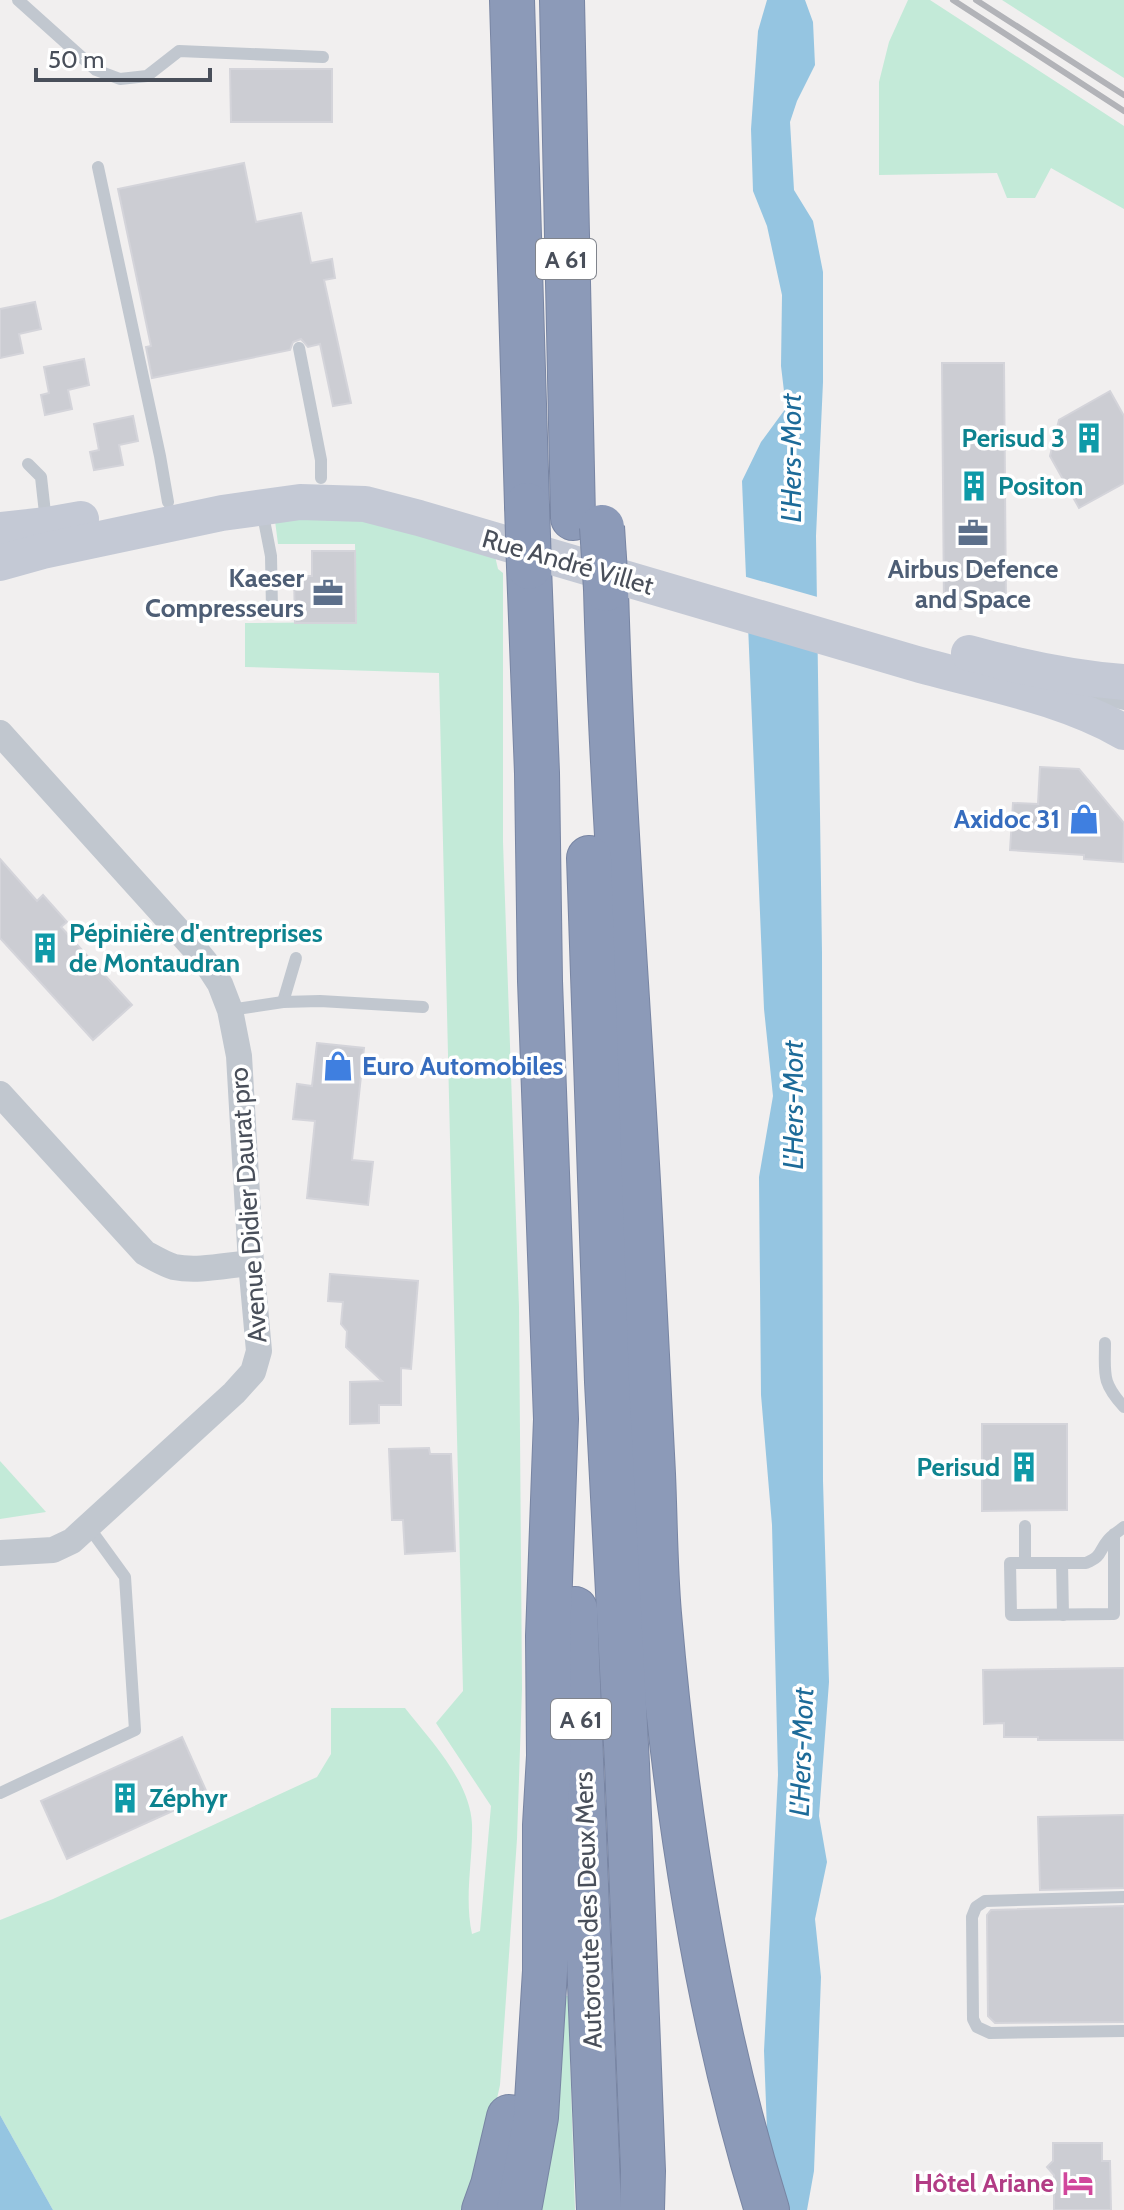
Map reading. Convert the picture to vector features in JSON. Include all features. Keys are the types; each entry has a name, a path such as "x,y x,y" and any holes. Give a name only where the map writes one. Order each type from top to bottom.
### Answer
{"highway":[{"name":"A 61","path":"512,0 506,524 529,567 556,1419"},
{"name":"A 61","path":"562,0 567,263 590,585 588,830 607,1382 645,2197"},
{"path":"590,585 621,914 645,1300 658,1609 670,1727 695,1905 731,2085 767,2210"},
{"path":"519,2210 536,2117 545,1971 548,1636 556,1419"},
{"name":"Autoroute des Deux Mers","path":"556,1419 578,1634 599,2210"},
{"path":"484,2210 493,2185 517,2072 526,1970 545,1825"}],"main road":[{"name":"Rue André Villet","path":"0,530 42,532 275,481 321,478 373,483 700,589 880,641 1086,712 1124,732"},
{"name":"Rue André Villet","path":"0,563 43,551 261,506 300,502 365,504 506,524 700,589"},
{"name":"Rue André Villet","path":"880,641 1094,680 1124,682"}],"street":[{"name":"Avenue Didier Daurat pro","path":"0,733 207,964 220,984 230,1010 239,1056 259,1351 253,1372 234,1393 72,1541 53,1550 0,1553"},
{"path":"0,1094 145,1253 175,1267 251,1263"}],"lane":[{"path":"18,0 96,70 120,79 147,76 179,51 323,57"},
{"path":"98,167 168,502"},
{"path":"299,348 321,460 321,478"},
{"path":"28,464 41,477 42,532 267,493 310,490 349,492 398,500 506,524"},
{"path":"261,506 271,556 272,610"},
{"name":"Rue André Villet","path":"880,641 1052,687"},
{"path":"1067,691 1124,704"},
{"path":"283,1002 296,958"},
{"path":"230,1010 283,1002 320,1001 423,1007"},
{"path":"1105,1343 1105,1376 1110,1392 1124,1407"},
{"path":"0,1793 135,1730 125,1577 88,1526"},
{"path":"1025,1526 1025,1563"},
{"path":"1119,1531 1114,1614 1011,1615 1010,1563 1086,1563 1097,1559 1106,1542 1119,1531"},
{"path":"1062,1563 1063,1615"},
{"path":"1124,1897 985,1901 976,1907 972,1917 973,2019 977,2027 990,2033 1124,2031"}],"green space":[{"path":"908,0 930,0 1124,126 1124,209 1051,168 1035,198 1007,198 997,173 879,175 879,82 889,42"},
{"path":"1002,0 1124,0 1124,78"},
{"path":"342,511 494,552 498,569 503,573 503,842 519,1307 522,1689 517,1839 500,2085 482,2166 466,2210 53,2210 0,2115 0,1920 53,1899 317,1777 331,1754 331,1708 405,1708 457,1777 470,1808 470,1920 472,1934 480,1931 491,1806 436,1723 463,1691 439,673 245,667 245,623 356,622 355,544 278,544 274,513"},
{"path":"0,1461 46,1512 0,1519"},
{"path":"560,1995 568,1996 575,2210 533,2210"}],"water":[{"name":"L'Hers-Mort","path":"767,0 805,0 813,22 815,65 790,122 794,190 813,221 823,272 823,382 816,536 822,953 823,1481 829,1682 819,1816 827,1862 815,1919 821,1977 814,2171 807,2210 770,2210 764,2051 778,1775 772,1525 761,1395 759,1177 773,1096 764,1009 742,481 761,442 786,408 781,366 782,295 767,226 753,191 751,129 758,31"},
{"path":"0,2115 53,2210 0,2210"}],"pier":[{"path":"743,576 821,598 821,646 744,624"}],"building":[{"path":"230,69 332,69 332,122 231,122"},
{"path":"244,163 256,222 301,213 311,263 332,259 335,278 324,280 351,403 333,406 320,344 308,347 301,339 293,342 290,350 152,378 146,347 151,346 118,189"},
{"path":"35,302 41,329 19,334 23,353 0,358 0,309"},
{"path":"84,359 89,385 68,390 72,409 45,415 41,395 49,393 44,367"},
{"name":"Positon","path":"942,363 1004,363 1006,609 944,609"},
{"name":"Perisud 3","path":"1110,391 1124,416 1124,483 1079,508 1050,456 1059,420"},
{"path":"133,416 138,441 119,445 123,465 94,470 90,452 99,450 94,424"},
{"path":"312,551 355,551 356,623 295,623 294,576 312,576"},
{"path":"1040,767 1079,769 1124,823 1123,862 1084,859 1084,855 1010,850 1013,803 1038,804"},
{"name":"Pépinière d'entreprises de Montaudran","path":"0,859 37,901 43,895 67,922 61,927 132,1005 93,1040 0,938"},
{"path":"317,1043 364,1048 352,1160 373,1162 368,1205 307,1198 315,1121 293,1119 297,1084 312,1086"},
{"path":"330,1274 418,1281 411,1369 401,1368 401,1405 379,1405 379,1423 350,1424 350,1382 382,1381 346,1347 347,1331 341,1324 343,1302 328,1301"},
{"name":"Perisud","path":"982,1424 1067,1424 1067,1510 982,1511"},
{"path":"429,1448 430,1454 451,1454 455,1551 405,1554 403,1520 392,1520 389,1449"},
{"path":"1124,1668 1124,1740 1004,1737 1004,1723 984,1724 983,1670"},
{"name":"Zéphyr","path":"182,1737 208,1795 67,1859 41,1801"},
{"path":"1124,1815 1124,1888 1040,1890 1038,1817"},
{"path":"1124,1906 1124,2022 995,2023 988,2016 987,1915 991,1910"},
{"name":"Hôtel Ariane","path":"1053,2143 1102,2143 1102,2161 1110,2161 1111,2210 1054,2210 1054,2175 1047,2167 1053,2161"}],"railway":[{"path":"953,0 1124,111"},
{"path":"976,0 1124,95"}],"place":[{"name":"Perisud 3","path":"1089,438"},
{"name":"Positon","path":"974,486"},
{"name":"Airbus Defence and Space","path":"973,533"},
{"name":"Kaeser Compresseurs","path":"328,593"},
{"name":"Axidoc 31","path":"1084,819"},
{"name":"Pépinière d'entreprises de Montaudran","path":"45,948"},
{"name":"Euro Automobiles","path":"338,1066"},
{"name":"Perisud","path":"1024,1467"},
{"name":"Zéphyr","path":"125,1798"},
{"name":"Hôtel Ariane","path":"1078,2183"}]}
